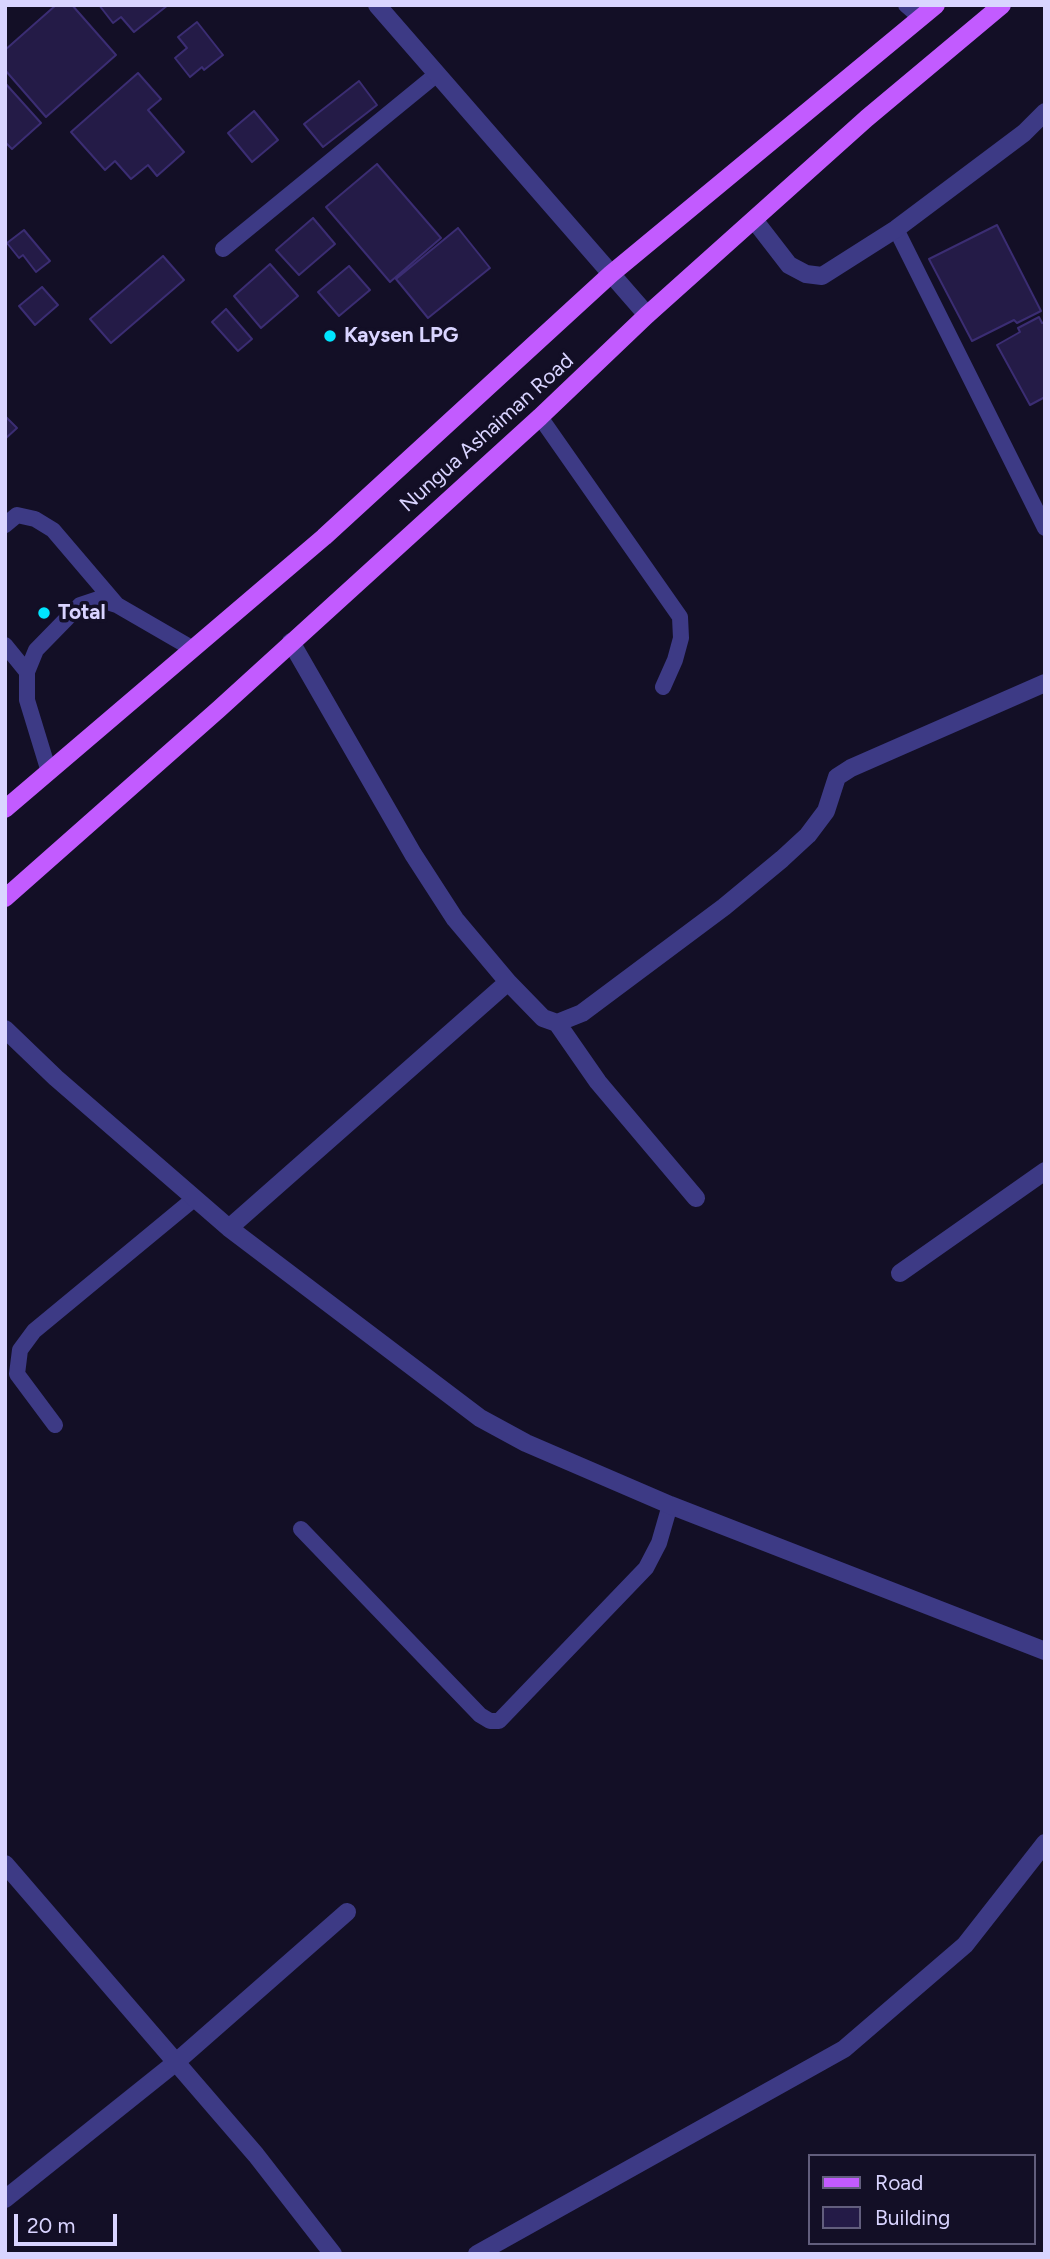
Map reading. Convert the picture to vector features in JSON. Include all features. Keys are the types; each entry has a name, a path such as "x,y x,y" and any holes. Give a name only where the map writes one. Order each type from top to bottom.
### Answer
{"main road":[{"name":"Nungua Ashaiman Road","path":"5,809 324,537 611,274 936,5"},
{"name":"Nungua Ashaiman Road","path":"5,898 540,417 648,315 867,118 1002,5"}],"street":[{"path":"377,5 648,315"},
{"path":"755,221 789,265 806,274 822,275 896,229 1024,133 1045,112"},
{"path":"291,642 413,854 455,919 542,1018 557,1023 598,1082 696,1198"},
{"path":"557,1023 582,1013 724,907 782,859 808,835 826,811 837,777 851,768 1045,683"},
{"path":"229,1228 508,982"},
{"path":"5,1028 56,1078 229,1228 480,1418 526,1443 670,1505 1045,1651"},
{"path":"900,1273 1045,1171"},
{"path":"477,2254 844,2049 964,1945 1045,1843"},
{"path":"5,1864 256,2155 333,2254"},
{"path":"5,2199 175,2063 347,1912"}],"lane":[{"path":"906,5 921,18"},
{"path":"223,249 437,74"},
{"path":"896,229 1045,528"},
{"path":"540,417 680,617 681,638 676,660 663,687"},
{"path":"5,525 16,515 35,519 52,530 117,605"},
{"path":"49,772 27,700 27,672 36,650 80,606 97,600 117,605 193,649"},
{"path":"5,645 27,672"},
{"path":"54,1425 17,1374 20,1350 34,1331 195,1198"},
{"path":"301,1530 480,1715 490,1721 499,1721 646,1568 659,1543 670,1505"}],"building":[{"path":"56,5 72,5 116,55 46,117 5,70 5,50"},
{"path":"99,5 168,5 134,32 121,17 113,23"},
{"path":"197,22 223,55 190,77 175,58 187,48 178,37"},
{"path":"138,73 161,99 148,110 184,152 157,176 148,165 131,179 115,161 105,170 71,132"},
{"path":"359,81 377,105 323,147 304,124"},
{"path":"5,83 41,123 12,149 5,142"},
{"path":"254,111 278,140 252,162 228,133"},
{"path":"377,164 441,238 390,282 326,207"},
{"path":"313,218 335,244 299,275 276,250"},
{"path":"997,225 1041,311 1017,323 1014,320 972,341 929,259"},
{"path":"458,228 490,268 428,318 396,279"},
{"path":"24,230 50,261 36,272 23,255 19,258 7,243"},
{"path":"163,256 184,280 111,343 90,319"},
{"path":"270,264 298,296 261,328 234,296"},
{"path":"349,266 370,290 339,316 318,292"},
{"path":"42,287 58,305 35,325 19,306"},
{"path":"226,309 252,339 238,351 212,322"},
{"path":"1039,317 1042,323 1045,322 1045,397 1030,405 997,345 1020,332 1018,328"},
{"path":"5,416 17,428 5,439"}],"place":[{"name":"Kaysen LPG","path":"330,336"},
{"name":"Total","path":"44,613"}]}
